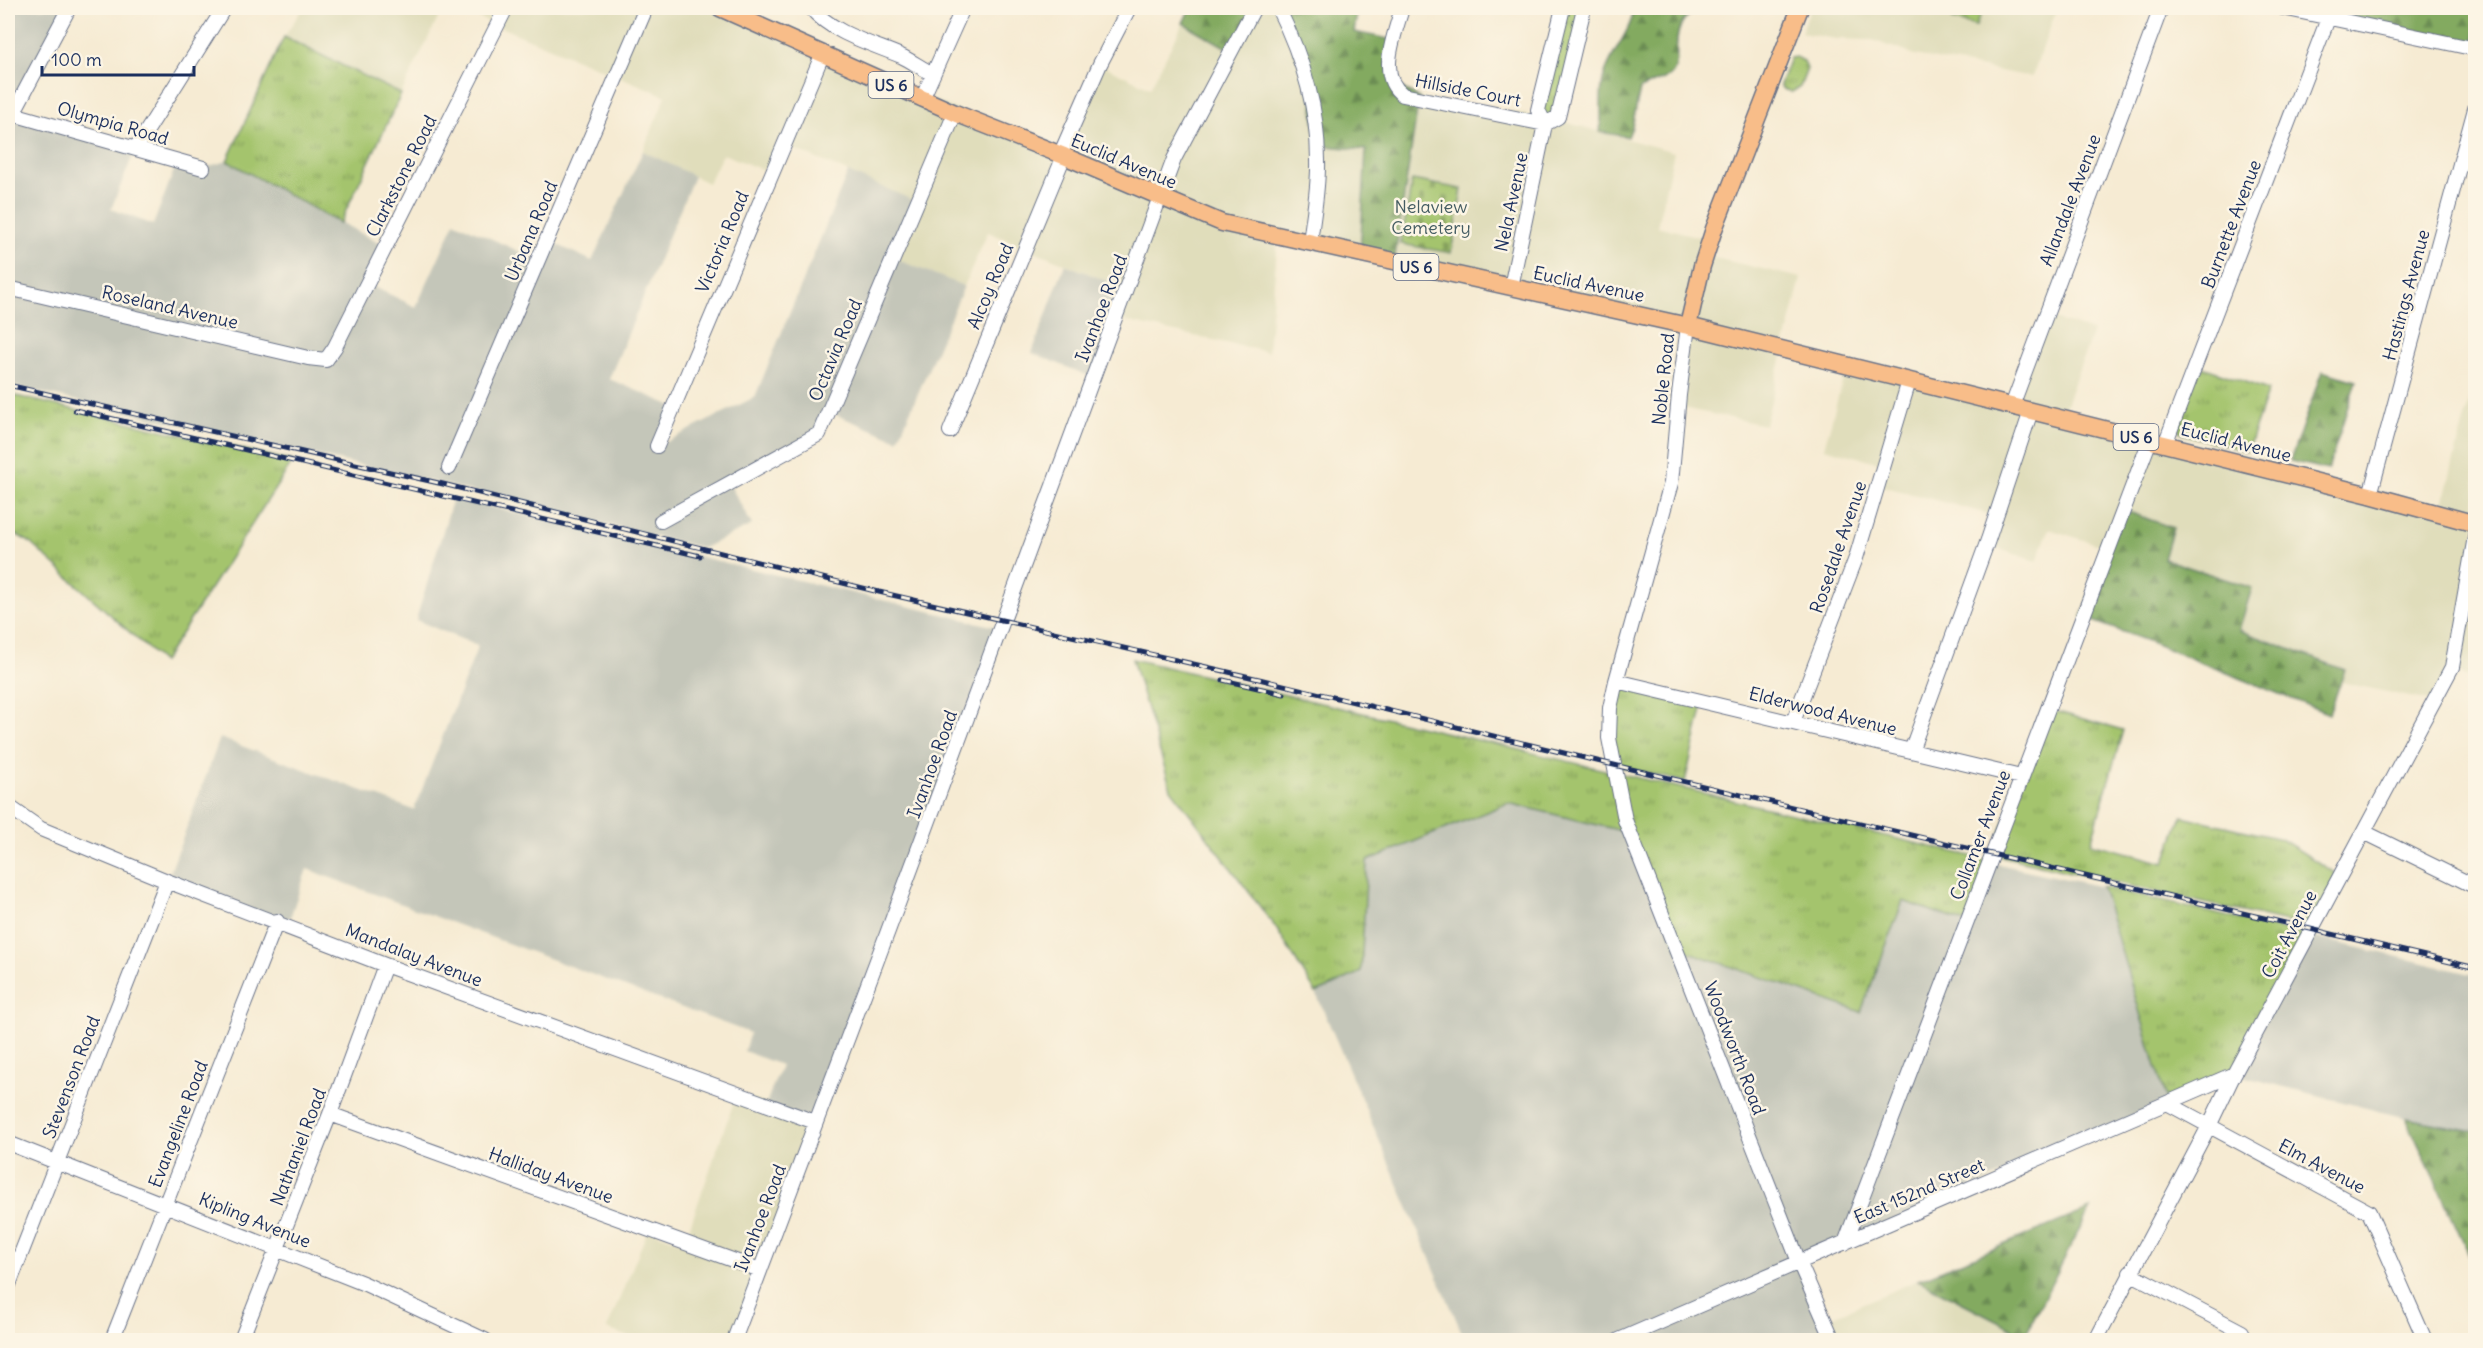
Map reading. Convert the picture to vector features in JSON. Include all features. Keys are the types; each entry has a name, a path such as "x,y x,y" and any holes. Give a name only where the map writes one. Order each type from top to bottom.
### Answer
{"main road":[{"name":"Euclid Avenue","path":"720,8 922,99 1222,223 1688,326 2370,495 2475,524"},
{"name":"Noble Road","path":"1688,326 1702,266 1714,229 1800,8"}],"street":[{"path":"10,118 69,8"},
{"path":"136,148 224,8"},
{"name":"Clarkstone Road","path":"326,360 335,348 506,8"},
{"name":"Urbana Road","path":"449,468 646,8"},
{"path":"811,8 820,19 833,27 901,56 933,75"},
{"path":"922,99 963,8"},
{"name":"Alcoy Road","path":"950,431 1100,64 1129,8"},
{"name":"Ivanhoe Road","path":"734,1341 1174,159 1254,8"},
{"path":"1278,8 1293,38 1312,99 1318,160 1310,243"},
{"name":"Hillside Court","path":"1402,8 1389,62 1391,81 1396,90 1403,95 1545,124"},
{"name":"Nela Avenue","path":"1511,288 1545,124 1538,110 1563,8"},
{"name":"Nela Avenue","path":"1545,124 1558,117 1584,8"},
{"name":"Allandale Avenue","path":"2012,406 2161,8"},
{"path":"2283,8 2475,49"},
{"name":"Burnette Avenue","path":"2158,442 2329,16"},
{"name":"Victoria Road","path":"657,446 735,256 823,53"},
{"name":"Hastings Avenue","path":"2370,495 2475,105"},
{"name":"Octavia Road","path":"662,521 819,434 955,113"},
{"name":"Olympia Road","path":"10,118 136,148 202,168"},
{"name":"Roseland Avenue","path":"8,288 308,358 326,360"},
{"name":"Noble Road","path":"1613,765 1609,723 1616,681 1671,483 1688,326"},
{"name":"Rosedale Avenue","path":"1793,722 1856,558 1909,381"},
{"path":"1911,751 1986,545 2031,411"},
{"name":"Collamer Avenue","path":"1845,1242 2021,777 2158,442"},
{"name":"Coit Avenue","path":"2096,1341 2234,1074 2452,667 2475,531"},
{"name":"Elderwood Avenue","path":"1616,681 2021,777"},
{"name":"Woodworth Road","path":"1613,765 1625,820 1799,1262 1833,1341"},
{"name":"Mandalay Avenue","path":"8,806 41,829 167,881 277,921 385,965 815,1122"},
{"path":"2364,832 2475,887"},
{"name":"Stevenson Road","path":"8,1287 167,881"},
{"name":"Evangeline Road","path":"112,1341 277,921"},
{"name":"Nathaniel Road","path":"241,1341 330,1114 385,965"},
{"name":"East 152nd Street","path":"1619,1341 2234,1074"},
{"name":"Elm Avenue","path":"2167,1103 2369,1212 2425,1341"},
{"name":"Halliday Avenue","path":"330,1114 760,1270"},
{"name":"Kipling Avenue","path":"8,1143 365,1284 485,1341"},
{"path":"2130,1273 2242,1332 2245,1341"}],"shaded area":[{"path":"8,8 69,8 13,113 136,148 111,209 153,225 178,160 203,168 227,161 386,247 368,284 416,307 455,222 538,260 547,240 592,261 643,151 694,176 609,379 673,406 658,446 755,397 848,172 917,202 893,258 964,286 898,440 829,412 819,434 730,485 752,525 703,548 443,484 8,385"},
{"path":"303,8 443,8 401,94 284,37"},
{"path":"459,8 720,8 1060,154 1100,64 1150,88 1183,23 1232,51 1254,8 1278,8 1366,150 1360,254 1278,237 1268,352 1116,319 1127,289 988,232 964,286 893,258 916,202 783,144 771,173 723,154 708,183 643,151 666,96"},
{"path":"1811,8 2057,8 2032,77 1915,55 1872,40 1836,39 1801,33"},
{"path":"1419,98 1554,119 1674,152 1657,226 1711,240 1706,256 1801,278 1765,425 1678,407 1688,326 1394,262"},
{"path":"1065,264 1127,289 1094,378 1032,353"},
{"path":"2045,316 2093,331 2061,418 2440,514 2475,379 2475,682 2452,667 2433,702 2341,682 2345,669 2239,630 2252,588 2163,559 2172,528 2109,548 2049,529 2037,561 1986,545 1996,516 1878,485 1884,464 1824,448 1847,365 2012,406"},
{"path":"453,498 1000,628 815,1122 766,1104 781,1065 744,1051 750,1033 307,869 287,926 167,881 220,738 414,810 478,646 416,620"},
{"path":"1508,803 1630,833 1861,1012 1903,901 1989,862 2102,887 2167,1103 1799,1262 1833,1340 1465,1340 1316,993 1361,972 1367,861"},
{"path":"2309,936 2475,975 2475,1131 2406,1118 2234,1074"},
{"path":"737,1093 815,1122 734,1340 637,1340 607,1329 648,1230 684,1243"},
{"path":"1918,1280 2036,1340 1833,1340 1824,1320"}],"green space":[{"path":"1190,8 1254,8 1232,51 1183,23"},
{"path":"1278,8 1358,8 1354,32 1394,40 1391,82 1419,98 1394,262 1360,254 1366,150 1317,145 1312,99"},
{"path":"1563,8 1584,8 1558,117 1545,124 1538,110"},
{"path":"1634,8 1698,8 1687,17 1681,26 1675,69 1671,75 1640,89 1628,137 1600,132 1601,97 1607,67 1629,26"},
{"path":"1954,8 1983,8 1976,26 1952,20"},
{"path":"2283,8 2475,8 2475,49"},
{"path":"284,37 401,94 340,223 227,161"},
{"path":"1796,57 1804,61 1807,69 1800,87 1792,92 1783,89 1780,85 1790,58"},
{"name":"Nelaview Cemetery","path":"1412,180 1462,189 1451,253 1401,244"},
{"path":"2200,366 2268,390 2247,451 2179,431 2179,425"},
{"path":"2322,371 2356,381 2328,470 2290,461"},
{"path":"8,394 293,461 163,662 28,541 8,530"},
{"path":"2123,510 2173,528 2164,559 2252,588 2239,630 2345,670 2329,714 2082,617"},
{"path":"1132,659 1989,862 1966,923 1903,901 1861,1012 1677,948 1630,833 1508,803 1367,861 1361,972 1316,993 1276,928 1171,789"},
{"path":"1616,681 1704,701 1685,782 1613,765"},
{"path":"2047,709 2123,730 2091,843 2164,863 2182,816 2281,839 2340,876 2313,928 1992,854"},
{"path":"2102,887 2309,936 2234,1074 2167,1103"},
{"path":"2406,1118 2475,1131 2475,1267"},
{"path":"2090,1209 2025,1335 1918,1280"}],"railway":[{"path":"8,385 443,484 879,592 1259,679 2476,968"},
{"path":"75,410 700,556"},
{"path":"1223,680 1284,694"}]}
